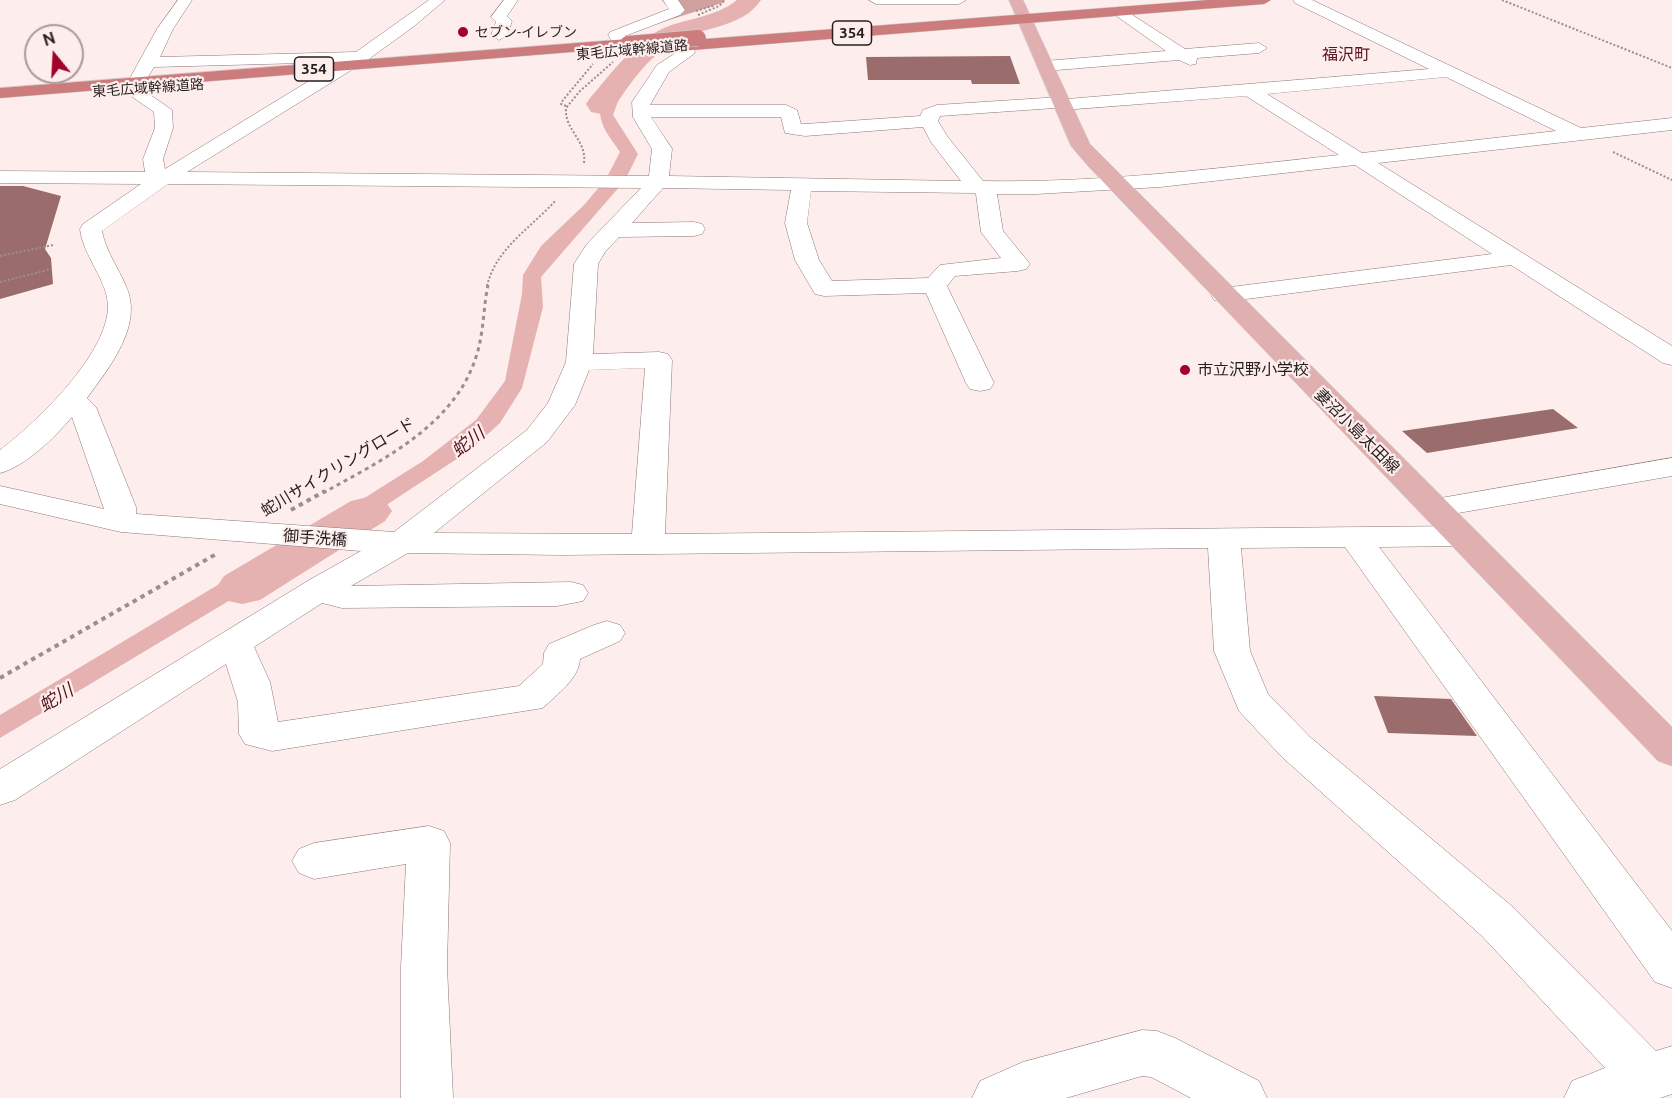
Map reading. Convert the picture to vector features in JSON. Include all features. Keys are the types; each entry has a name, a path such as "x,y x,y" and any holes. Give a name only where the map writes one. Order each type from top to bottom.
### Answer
{"highway":[{"name":"東毛広域幹線道路","path":"0,100 346,66 622,49 1021,11 1195,0"},
{"name":"東毛広域幹線道路","path":"1021,11 1120,12 1264,0"},
{"name":"東毛広域幹線道路","path":"0,93 137,86"}],"main road":[{"name":"妻沼小島太田線","path":"1021,11 1081,146 1222,295 1435,508 1672,751"}],"street":[{"path":"162,179 154,172 153,159 164,128 163,110 140,96 137,86 165,28 185,0"},
{"path":"0,464 50,424 70,400 90,375 119,320 120,304 110,277 92,244 91,229 162,179 346,66 408,24 438,0"},
{"path":"499,35 504,21 499,17 511,0"},
{"path":"622,49 616,35 678,10 670,0"},
{"path":"876,0 959,0"},
{"path":"1300,0 1579,135"},
{"path":"1120,12 1200,67"},
{"path":"0,789 323,587 537,436 561,405 579,362 583,271 595,249 652,182 662,165 662,149 640,111 644,93 663,69 687,53 688,43"},
{"path":"1045,66 1259,48"},
{"path":"149,62 346,66"},
{"path":"802,184 796,223 807,260 824,289 935,285 948,270 1018,264 992,232 986,191 977,187 938,138 929,121 930,114 937,111 1243,91 1449,72"},
{"path":"1218,79 1243,91 1356,159 1672,357"},
{"path":"640,111 783,111 790,114 792,129 800,131 929,121"},
{"path":"0,177 572,181 1036,188 1117,184 1672,124"},
{"path":"613,230 693,229"},
{"path":"1222,295 1513,258"},
{"path":"935,285 980,383"},
{"path":"579,362 659,360 648,544"},
{"path":"70,400 82,407 120,507 121,522"},
{"path":"1435,508 1672,467"},
{"name":"御手洗橋","path":"0,495 121,522 387,542 562,545 1462,536"},
{"path":"1355,538 1672,967"},
{"path":"1224,540 1232,651 1252,701 1296,747 1497,921 1660,1074 1590,1098"},
{"path":"323,587 333,595 342,597 571,593"},
{"path":"223,650 239,652 250,673 259,721 259,734 272,737 530,698 561,669 562,653 607,633"},
{"path":"314,861 429,843 424,967 427,1098"},
{"path":"998,1098 1023,1086 1142,1053 1157,1054 1241,1098"}],"path":[{"path":"689,18 719,6 725,0"},
{"path":"1502,0 1672,68"},
{"path":"572,181 587,154 584,144 572,130 566,114 566,106 622,49"},
{"path":"566,106 561,104 563,100 597,60"},
{"path":"1579,135 1672,180"},
{"name":"蛇川サイクリングロード","path":"288,512 396,448 441,416 455,400 468,379 479,349 487,288 498,260 515,238 549,208 572,181"},
{"path":"0,256 53,245"},
{"path":"0,282 52,269"},
{"path":"0,678 183,575 227,547"}],"shaded area":[{"path":"676,0 725,0 722,3 644,28 679,12"}],"water":[{"path":"749,0 759,0 724,21 658,37 728,13"},
{"path":"649,54 625,82 613,115 638,154 627,176 608,175 620,152 602,123 600,110 602,101 611,84 636,55"},
{"path":"601,185 621,185 541,277 543,307 522,388 500,423 469,451 348,530 317,528 423,461 476,420 505,381 522,294 523,275 541,246 584,205"},
{"path":"278,549 307,554 0,738 0,715"}],"building":[{"path":"1010,56 1020,84 972,84 971,80 868,80 866,57"},
{"path":"0,186 23,186 61,196 45,249 51,258 53,284 0,299"},
{"path":"1553,409 1578,428 1427,453 1402,431"},
{"path":"1374,696 1451,699 1477,736 1388,733"}],"waterway":[{"name":"蛇川","path":"601,106 600,104 633,64 652,46 673,33 735,12 750,0"},
{"name":"蛇川","path":"242,588 368,511"}],"place":[{"name":"セブン-イレブン","path":"463,32"},
{"name":"市立沢野小学校","path":"1185,370"}],"district":[{"name":"福沢町","path":"1346,55"}]}
